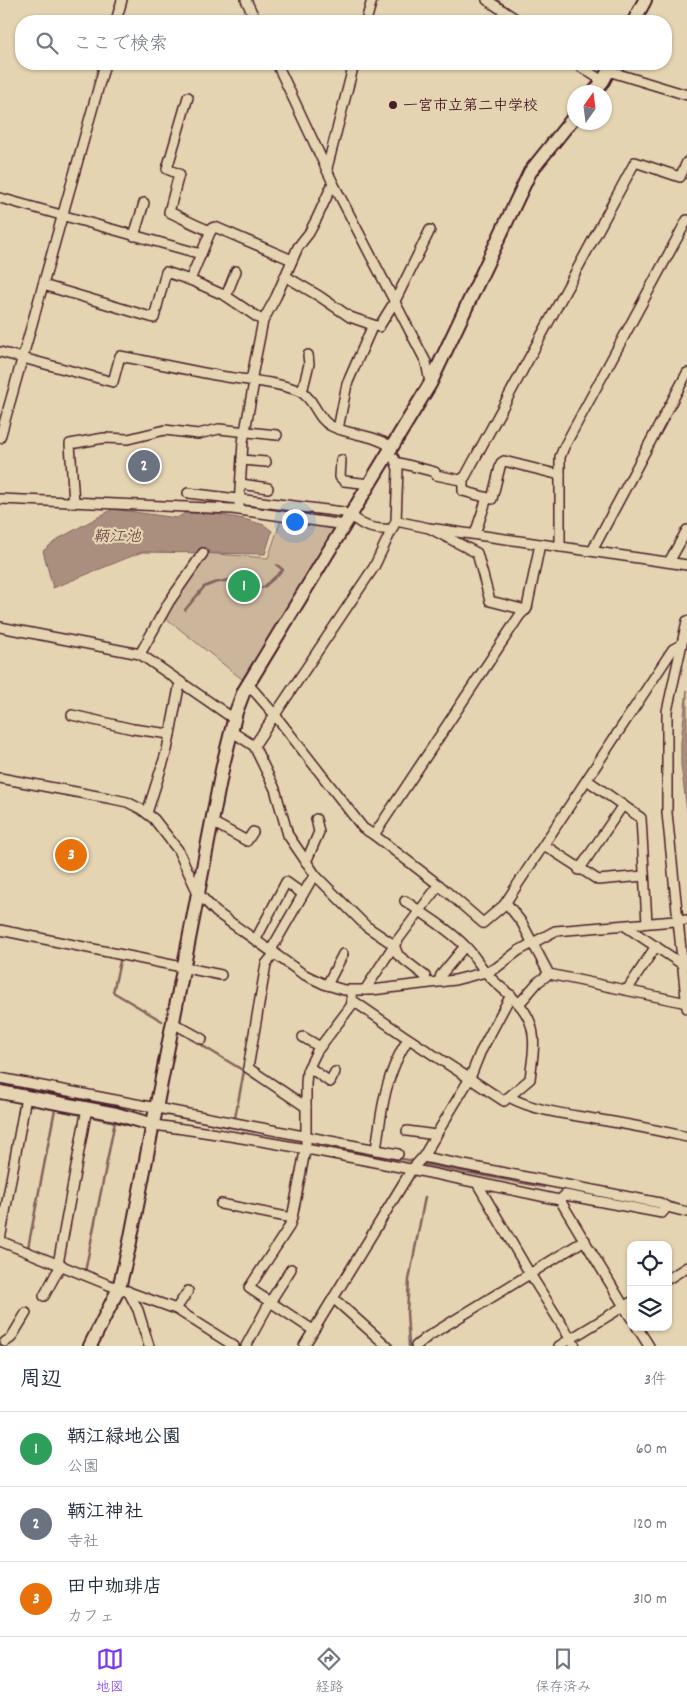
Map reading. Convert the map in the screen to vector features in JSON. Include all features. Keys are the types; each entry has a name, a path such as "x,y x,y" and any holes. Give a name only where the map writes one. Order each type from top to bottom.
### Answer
{"street":[{"path":"118,15 122,0"},
{"path":"246,0 253,15"},
{"path":"368,15 372,0"},
{"path":"487,0 510,15"},
{"path":"637,15 645,0"},
{"path":"0,438 103,70"},
{"path":"280,70 333,184 426,362 430,384"},
{"path":"327,168 353,70"},
{"path":"599,85 608,72 687,95"},
{"path":"188,96 167,169 179,174 169,212 189,220 194,225 211,231"},
{"path":"90,1346 123,1290 129,1247 212,822 233,725 244,691 346,518 392,454 430,384 530,172 567,126"},
{"path":"560,475 504,461 501,463 492,499 463,491 463,478 635,162 680,177 687,162"},
{"path":"239,511 245,431 263,321 298,246 309,233 333,184"},
{"path":"0,198 201,254"},
{"path":"134,236 144,203"},
{"path":"560,547 560,457 687,220"},
{"path":"190,280 212,228 215,227 292,260"},
{"path":"285,276 350,317 379,327 395,301 430,230"},
{"path":"226,296 236,271"},
{"path":"43,285 154,318 166,272 226,296 263,321"},
{"path":"338,429 347,384 373,325"},
{"path":"0,352 113,382 120,356 193,372 287,387 302,392 311,401 326,424 338,429 375,438 392,454 435,472 436,475 460,480 463,478"},
{"path":"302,392 309,364 308,355"},
{"path":"592,551 687,373"},
{"path":"74,503 70,444 104,438 128,439 165,430 198,434 219,429 277,435"},
{"path":"254,746 374,567 394,525 398,469 392,454"},
{"path":"242,460 266,462"},
{"path":"341,460 340,477 344,481 370,484"},
{"path":"241,484 268,488"},
{"path":"188,493 346,518 370,527 394,525 429,528 687,565"},
{"path":"487,498 478,535 477,553 490,601 526,610"},
{"path":"0,499 346,518"},
{"path":"429,528 435,533 477,553"},
{"path":"669,562 687,530"},
{"path":"374,835 515,623 526,610 540,544"},
{"path":"140,654 169,602 203,553"},
{"path":"687,621 667,711 667,813 682,920 682,964 687,1008"},
{"path":"0,627 140,654 180,682 233,725 254,746 275,789 288,835 316,876 366,926 394,945 398,955 425,976 427,982"},
{"path":"248,684 363,828 439,885 483,922 504,905 673,650 682,645"},
{"path":"146,813 161,772 180,682"},
{"path":"72,716 133,729 170,734"},
{"path":"0,778 127,802 146,813 154,819 178,850 198,893 216,912 303,974 327,985 349,990 455,980 486,972 496,968 533,942 555,931 682,920"},
{"path":"587,780 641,818 648,923"},
{"path":"579,870 623,805"},
{"path":"306,862 319,832 316,819"},
{"path":"212,822 247,841 253,832"},
{"path":"544,845 579,870 598,880 644,876"},
{"path":"306,1107 248,1068 266,964 303,894 316,876"},
{"path":"256,939 286,882 303,894"},
{"path":"364,990 394,945 439,885"},
{"path":"352,1000 504,1101 530,1079 533,1037 530,1023 520,1004 486,972 466,946 405,901"},
{"path":"504,905 508,906 522,923 549,974"},
{"path":"625,926 682,964"},
{"path":"0,930 221,975"},
{"path":"439,981 441,975 466,946"},
{"path":"627,990 656,946"},
{"path":"327,985 343,954"},
{"path":"520,1004 538,982 549,974 687,1003"},
{"path":"313,1330 248,1288 289,1227 305,1149 306,1084 309,1067 320,1047 350,1006 352,1000 349,990"},
{"path":"304,1346 412,1169 423,1157 470,1078 480,1053 511,996"},
{"path":"173,1023 202,1039"},
{"path":"485,1024 492,1032"},
{"path":"303,1037 320,1047"},
{"path":"376,1150 388,1080 408,1039"},
{"path":"309,1067 330,1082 335,1072"},
{"path":"0,1078 398,1154"},
{"path":"0,1092 116,1114 154,1125 240,1136 560,1200 627,1304 573,1342 559,1346"},
{"path":"26,1097 0,1240 123,1290 176,1309 234,1346"},
{"path":"509,1097 523,1104 551,1111 687,1137"},
{"path":"44,1296 60,1265 87,1108"},
{"path":"407,1131 436,1135"},
{"path":"423,1157 660,1203 667,1208 687,1212"},
{"path":"478,1183 530,1274 573,1342"},
{"path":"560,1200 565,1195 662,1213 667,1208"},
{"path":"222,1204 292,1218"},
{"path":"416,1346 427,1337 585,1240"},
{"path":"597,1260 606,1255"},
{"path":"672,1276 687,1267"},
{"path":"246,1346 291,1269"},
{"path":"123,1290 138,1310 148,1346"},
{"path":"176,1309 188,1290"},
{"path":"333,1298 387,1346"},
{"path":"6,1342 11,1338 26,1313"},
{"path":"640,1331 649,1346"}],"shaded area":[{"path":"282,517 345,525 248,684 162,615 203,553 268,558"}],"water":[{"name":"鞆江池","path":"113,509 177,518 185,513 216,514 264,525 272,531 265,554 142,552 53,588 43,551 58,539"},
{"path":"687,690 687,811 681,765 681,742"}],"waterway":[{"path":"185,610 204,587 214,583 234,579 256,589 264,587 283,570 277,565"},
{"path":"121,957 113,992 162,1021"},
{"path":"183,1034 244,1071 235,1118"},
{"path":"0,1098 22,1103"},
{"path":"100,1101 146,1110"},
{"path":"28,1104 82,1115"},
{"path":"28,1248 55,1109"},
{"path":"168,1114 277,1135"},
{"path":"88,1116 138,1127"},
{"path":"85,1272 115,1121"},
{"path":"397,1158 413,1161"},
{"path":"423,1164 544,1187"},
{"path":"409,1346 407,1312 409,1280 425,1197"}],"place":[{"name":"一宮市立第二中学校","path":"393,105"},
{"name":"鞆江神社","path":"144,466"},
{"name":"鞆江緑地公園","path":"244,586"},
{"name":"田中珈琲店","path":"71,855"}]}
